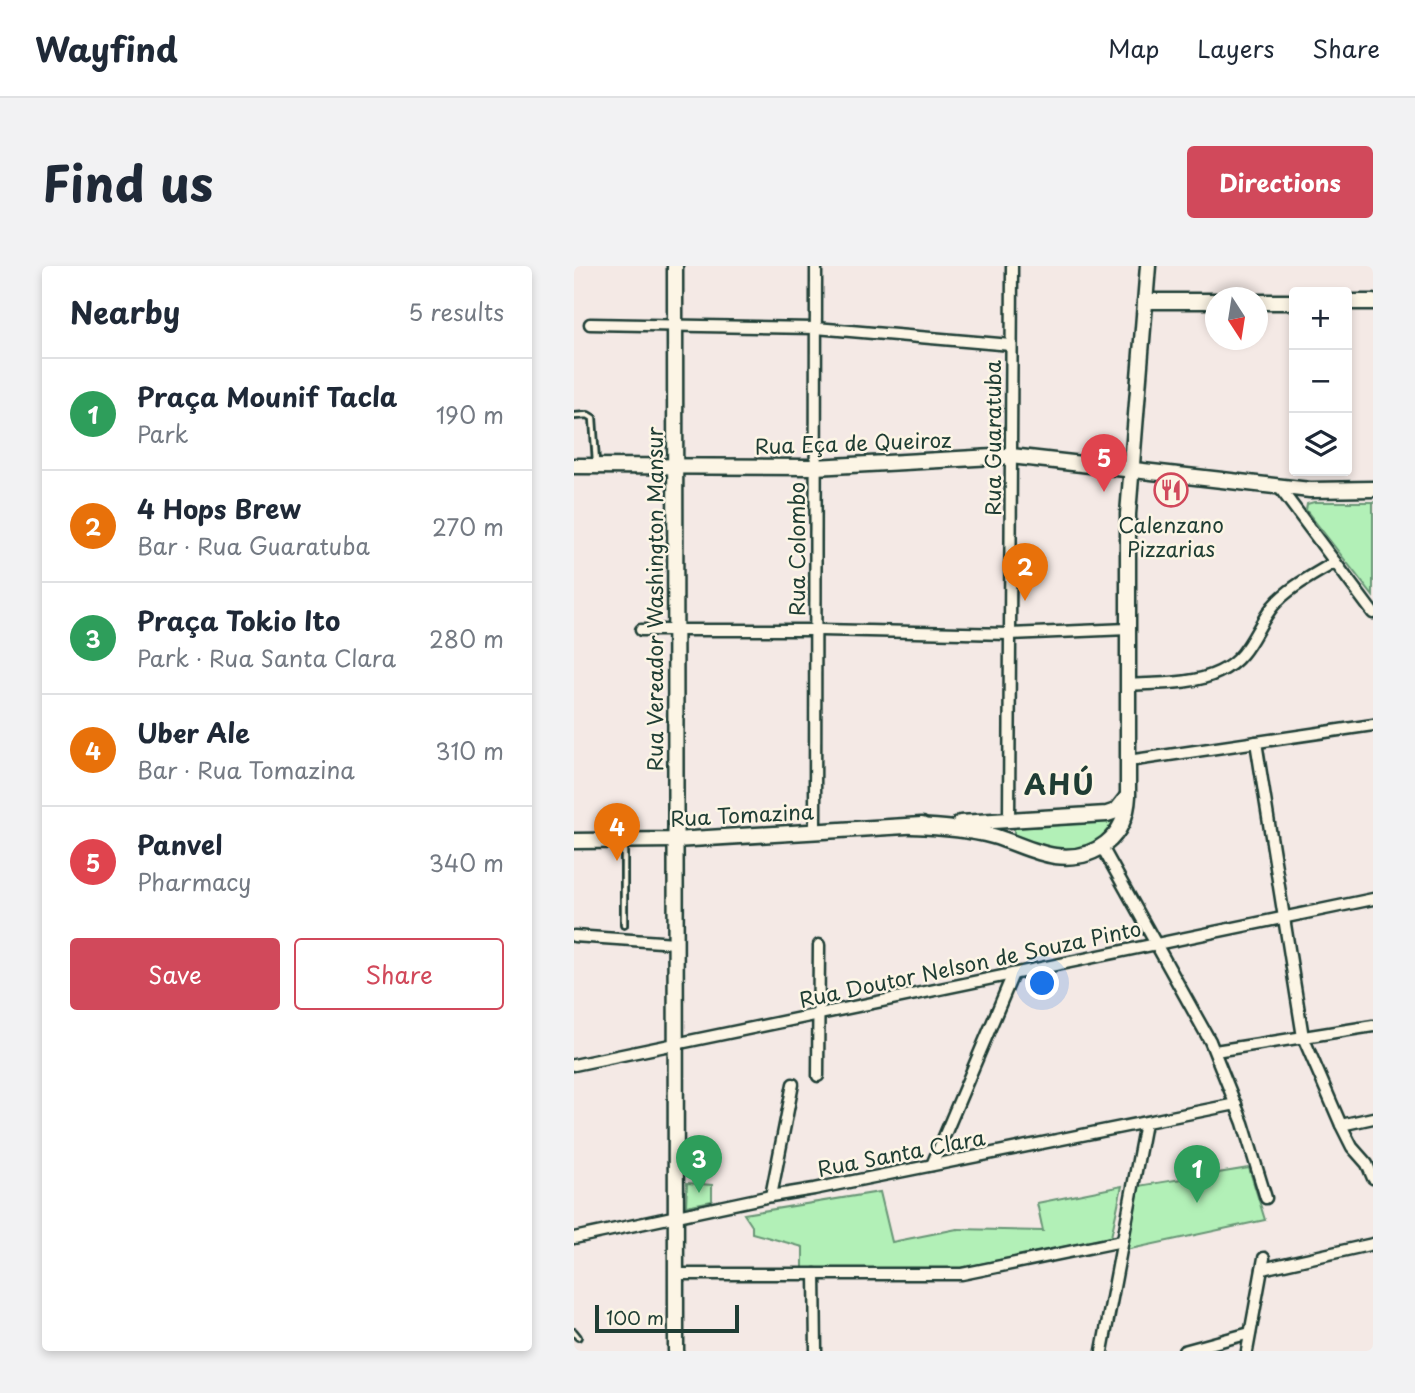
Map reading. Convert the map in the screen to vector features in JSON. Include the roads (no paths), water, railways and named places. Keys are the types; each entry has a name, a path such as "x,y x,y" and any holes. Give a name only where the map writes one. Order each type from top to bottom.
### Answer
{"main road":[{"name":"Rua Vereador Washington Mansur","path":"675,266 676,1351"},
{"path":"1102,847 1124,822 1128,796 1128,514 1148,266"},
{"path":"1145,301 1205,301"},
{"path":"1268,302 1289,302"},
{"path":"1352,302 1373,302"},
{"name":"Rua Eça de Queiroz","path":"574,466 815,467 1011,456 1279,487 1320,490 1373,489"},
{"name":"Rua Tomazina","path":"574,841 675,840 1107,814 1116,811 1128,796"},
{"path":"1009,820 1014,842"},
{"name":"Rua Tomazina","path":"912,826 955,828 1014,842 1041,853 1066,857 1102,847"}],"street":[{"name":"Rua Colombo","path":"815,832 816,266"},
{"name":"Rua Guaratuba","path":"1009,820 1012,266"},
{"path":"590,324 816,328 1012,345"},
{"path":"1279,487 1373,613"},
{"path":"1128,685 1204,678 1230,666 1247,650 1274,606 1283,597 1335,562"},
{"path":"641,630 1010,634 1128,629"},
{"path":"1128,761 1373,724"},
{"path":"1256,742 1303,1037 1341,1125 1373,1178"},
{"path":"1102,847 1215,1051 1236,1104 1266,1198"},
{"name":"Rua Doutor Nelson de Souza Pinto","path":"574,1065 1373,899"},
{"path":"574,936 676,943"},
{"path":"818,1076 819,945"},
{"path":"932,1166 1013,974"},
{"path":"1215,1051 1373,1026"},
{"path":"771,1196 793,1084"},
{"name":"Rua Santa Clara","path":"574,1238 1236,1104"},
{"path":"1341,1125 1373,1118"},
{"path":"1102,1351 1144,1123"},
{"path":"676,1274 962,1274 1122,1241"},
{"path":"1262,1269 1373,1244"},
{"path":"1247,1351 1264,1258"},
{"path":"816,1274 816,1351"},
{"path":"1184,1351 1251,1333"}],"lane":[{"path":"574,416 588,415 593,418 596,467"},
{"path":"624,840 624,925"}],"place":[{"name":"Calenzano Pizzarias","path":"1171,490"},
{"name":"Panvel","path":"1104,492"},
{"name":"4 Hops Brew","path":"1025,601"},
{"name":"Uber Ale","path":"617,861"},
{"name":"Praça Tokio Ito","path":"699,1193"},
{"name":"Praça Mounif Tacla","path":"1197,1203"}],"district":[{"name":"AHÚ","path":"1060,783"}]}
